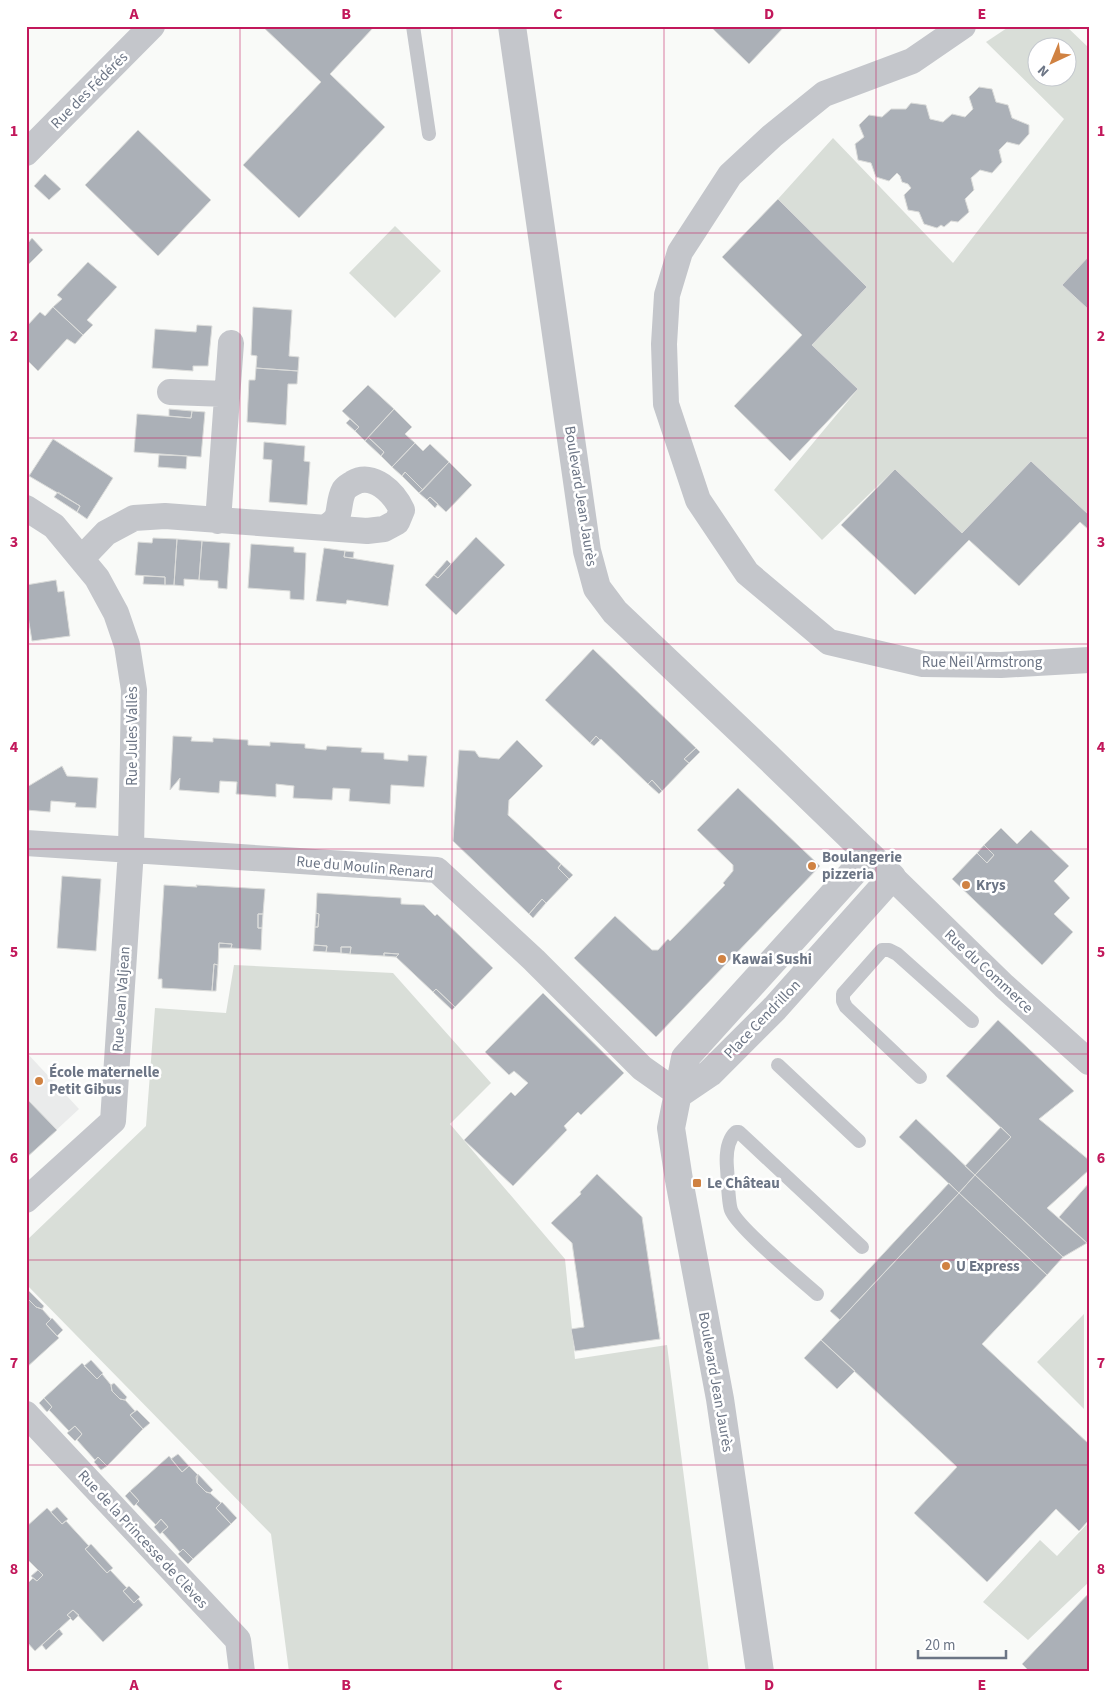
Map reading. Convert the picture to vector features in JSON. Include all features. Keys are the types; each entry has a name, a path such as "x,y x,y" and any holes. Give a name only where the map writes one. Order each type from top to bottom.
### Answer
{"street":[{"name":"Rue des Fédérés","path":"26,153 152,26"},
{"name":"Boulevard Jean Jaurès","path":"512,26 587,551 597,588 615,612 869,856"},
{"name":"Rue Neil Armstrong","path":"963,26 939,35 912,61 824,94 772,136 730,175 680,252 666,295 664,344 666,404 698,500 747,573 829,642 923,664 1001,665 1089,660"},
{"path":"218,521 231,343"},
{"path":"170,392 227,394"},
{"name":"Rue Jules Vallès","path":"26,508 54,526 97,578 116,613 127,645 134,690 131,850"},
{"path":"82,558 106,533 134,518 165,516 326,528"},
{"name":"Rue du Moulin Renard","path":"26,843 437,870 534,960 642,1068 678,1094"},
{"name":"Rue Jean Valjean","path":"26,1200 113,1121 131,850"},
{"path":"869,856 892,877"},
{"name":"Place Cendrillon","path":"678,1094 685,1058 869,856"},
{"name":"Place Cendrillon","path":"678,1094 710,1073 775,1008 892,877"},
{"name":"Rue du Commerce","path":"892,877 1004,986 1089,1062"},
{"name":"Boulevard Jean Jaurès","path":"678,1094 673,1110 671,1128 720,1399 760,1672"},
{"name":"Rue de la Princesse de Clèves","path":"26,1414 238,1640 242,1672"}],"lane":[{"path":"413,26 429,134"},
{"path":"920,1076 846,1007 843,1001 843,994 882,950 889,950 897,954 972,1021"},
{"path":"778,1065 859,1141"},
{"path":"817,1294 746,1229 731,1211 726,1161 730,1140 736,1132 739,1132 862,1247"}],"shaded area":[{"path":"1010,26 1066,26 1089,48 1089,513 1031,461 962,533 895,469 822,540 774,490 858,389 812,345 867,287 778,199 833,138 953,263 1064,119 1033,88 1078,88 1078,38 1028,38 1028,83 986,42"},
{"path":"395,226 441,271 395,318 349,273"},
{"path":"234,965 393,973 491,1083 450,1124 565,1259 575,1359 667,1345 709,1672 289,1672 271,1534 26,1284 26,1241 146,1126 155,1008 226,1013"},
{"name":"École maternelle Petit Gibus","path":"26,1052 79,1109 26,1158"},
{"path":"1084,1314 1084,1409 1037,1362"},
{"path":"1089,1522 1089,1582 1028,1640 983,1602 1040,1540 1057,1556"}],"building":[{"path":"262,26 372,26 373,28 330,74 385,127 299,218 243,165 321,82"},
{"path":"710,26 785,26 749,64"},
{"path":"979,87 992,89 996,102 1008,105 1012,118 1029,125 1029,134 1019,145 1007,142 999,150 1002,162 992,173 980,170 971,178 974,190 965,199 969,212 958,222 951,221 944,227 941,225 937,228 924,224 919,212 908,210 904,195 911,188 908,184 902,182 897,173 889,181 876,177 871,163 858,160 855,144 864,137 859,125 869,115 882,117 891,109 906,109 911,103 926,105 930,119 943,122 952,114 965,117 973,109 969,97"},
{"path":"138,130 211,200 158,256 85,185"},
{"path":"45,174 61,189 49,200 34,186"},
{"path":"778,199 867,287 812,345 858,389 790,461 734,406 802,335 722,257"},
{"path":"32,238 43,250 26,267 26,241 28,243"},
{"path":"1089,256 1089,310 1062,285"},
{"path":"88,262 117,287 87,320 93,325 83,335 53,307 62,299 57,295"},
{"path":"53,307 83,335 75,344 67,339 38,371 26,359 26,327 40,312 45,316"},
{"path":"253,307 292,310 289,356 299,357 298,371 256,368 257,356 251,355"},
{"path":"197,325 212,326 208,366 193,366 193,371 152,368 155,329 196,332"},
{"path":"256,368 298,371 297,384 288,384 286,425 247,422 249,380 255,380"},
{"path":"368,385 394,409 365,441 355,431 359,427 342,411"},
{"path":"169,409 192,411 191,418 169,416"},
{"path":"394,409 412,427 405,434 415,443 392,467 381,456 384,452 368,437"},
{"path":"192,411 205,412 201,457 134,452 137,414 191,418"},
{"path":"350,419 359,427 355,431 346,423"},
{"path":"368,437 384,452 381,456 365,441"},
{"path":"53,439 113,478 87,519 77,512 80,506 29,476"},
{"path":"264,442 305,446 304,461 310,462 307,505 269,502 272,460 263,459"},
{"path":"415,443 423,451 430,444 449,462 423,490 405,472 402,476 392,467"},
{"path":"159,455 187,456 186,469 158,467"},
{"path":"1031,461 1089,513 1089,530 1080,522 1019,586 969,540 915,595 841,525 895,469 962,533"},
{"path":"449,462 472,485 446,512 430,497 427,500 419,493"},
{"path":"405,472 423,490 419,493 402,476"},
{"path":"58,492 80,506 77,512 54,497"},
{"path":"430,497 438,504 435,508 427,500"},
{"path":"476,537 505,565 456,615 425,585 434,575 438,578"},
{"path":"153,538 177,539 174,585 165,585 165,577 135,575 138,542 152,543"},
{"path":"177,539 202,541 199,580 184,579 184,586 174,585"},
{"path":"202,541 230,543 227,589 218,588 218,581 199,580"},
{"path":"251,544 294,547 294,552 306,553 304,600 290,599 290,591 248,588"},
{"path":"324,548 345,551 344,557 394,565 388,606 347,600 346,604 316,601"},
{"path":"345,551 354,552 353,558 344,557"},
{"path":"447,560 451,564 438,578 434,575"},
{"path":"144,576 165,577 165,585 143,584"},
{"path":"56,580 58,592 64,591 70,636 32,641 26,604 26,585"},
{"path":"593,649 696,748 684,759 689,763 662,791 652,780 648,784 601,739 596,736 590,743 545,700"},
{"path":"173,736 192,737 191,741 213,742 213,738 248,740 248,745 270,746 270,742 305,744 305,748 326,750 327,746 362,748 361,752 384,753 384,759 408,761 408,755 427,756 424,787 391,785 390,804 349,801 350,789 333,788 332,800 293,798 294,786 276,784 276,797 236,794 237,782 220,781 219,793 179,790 180,778 170,790"},
{"path":"596,736 600,740 594,746 590,743"},
{"path":"517,740 543,766 509,800 508,815 561,864 558,868 569,879 546,903 542,899 529,914 453,841 459,750 475,751 479,757 499,759"},
{"path":"696,748 700,752 689,763 684,759"},
{"path":"62,766 67,776 98,778 96,808 75,807 76,803 51,801 50,812 26,810 27,787"},
{"path":"652,780 662,791 659,794 648,784"},
{"path":"738,788 820,866 656,1037 574,958 615,916 652,950 658,950 668,939 670,941 725,885 723,883 733,871 733,865 697,830"},
{"path":"1001,828 1017,844 1031,830 1069,866 1054,881 1070,898 1054,914 1073,932 1042,965 952,879 977,853 987,863 994,855 984,845"},
{"path":"984,845 994,855 987,863 977,853"},
{"path":"561,864 573,875 569,879 558,868"},
{"path":"62,876 101,879 96,951 57,948"},
{"path":"164,885 265,889 263,914 258,914 258,928 262,928 261,950 231,948 232,944 219,943 218,965 214,964 212,991 162,988 162,979 158,979"},
{"path":"317,893 401,898 401,904 424,905 435,916 437,914 493,968 455,1007 436,989 433,992 396,957 399,954 384,953 384,956 350,954 351,947 341,947 341,953 326,952 327,946 314,945 315,927 318,927 319,914 316,913"},
{"path":"542,899 546,903 533,918 529,914"},
{"path":"316,913 319,914 318,927 315,927"},
{"path":"258,914 263,914 262,928 258,928"},
{"path":"219,943 232,944 231,948 219,948"},
{"path":"314,945 327,946 326,952 313,951"},
{"path":"341,947 351,947 350,954 341,953"},
{"path":"384,953 399,954 396,957 384,956"},
{"path":"214,964 218,965 216,991 212,991"},
{"path":"436,989 455,1007 452,1010 433,992"},
{"path":"543,993 624,1073 581,1115 578,1112 564,1126 567,1130 513,1186 464,1140 511,1092 515,1096 528,1083 514,1071 509,1075 485,1052"},
{"path":"998,1020 1074,1091 1039,1119 1089,1160 1089,1170 1047,1208 1087,1243 1063,1257 975,1175 1011,1137 946,1076"},
{"path":"26,1098 57,1130 26,1158"},
{"path":"916,1119 975,1175 959,1193 899,1137"},
{"path":"1001,1127 1011,1137 975,1175 965,1166"},
{"path":"597,1174 642,1217 660,1339 575,1351 571,1329 584,1327 572,1243 551,1223 581,1194 580,1192"},
{"path":"975,1175 1063,1257 1047,1275 959,1193"},
{"path":"949,1183 959,1193 840,1320 830,1311"},
{"path":"1089,1183 1089,1245 1059,1217"},
{"path":"959,1193 1047,1275 982,1344 1089,1444 1089,1520 1079,1531 1056,1509 987,1582 914,1513 957,1467 821,1340"},
{"path":"29,1291 44,1306 42,1309 36,1307 27,1298"},
{"path":"26,1292 27,1298 36,1307 42,1309 51,1319 46,1324 59,1338 26,1368"},
{"path":"52,1318 63,1330 57,1336 46,1324"},
{"path":"821,1340 855,1371 837,1389 804,1358"},
{"path":"91,1360 103,1373 97,1379 84,1366"},
{"path":"82,1363 97,1379 102,1374 111,1385 112,1391 120,1399 125,1400 135,1411 130,1415 143,1429 107,1466 98,1457 95,1460 77,1440 82,1434 75,1426 69,1431 49,1410 52,1407 44,1398"},
{"path":"114,1383 127,1397 125,1400 120,1399 112,1391 111,1385"},
{"path":"44,1398 52,1407 47,1412 39,1403"},
{"path":"137,1410 150,1423 143,1429 130,1415"},
{"path":"75,1426 82,1434 75,1441 67,1433"},
{"path":"178,1454 189,1466 182,1472 171,1459"},
{"path":"169,1456 182,1472 189,1466 198,1475 197,1483 221,1503 216,1508 231,1524 193,1559 183,1549 180,1552 162,1532 168,1527 161,1519 156,1525 136,1504 139,1501 130,1491"},
{"path":"98,1457 107,1466 101,1470 94,1462"},
{"path":"198,1474 213,1490 210,1493 206,1492 197,1483 196,1477"},
{"path":"130,1491 139,1501 134,1506 125,1496"},
{"path":"222,1502 237,1518 231,1524 216,1508"},
{"path":"57,1507 68,1519 62,1524 51,1512"},
{"path":"47,1508 62,1524 66,1521 89,1546 85,1549 107,1573 110,1570 127,1588 123,1591 134,1603 138,1599 143,1605 103,1642 73,1610 67,1615 71,1618 35,1651 26,1641 26,1585 33,1578 37,1581 43,1575 26,1558 26,1527"},
{"path":"161,1519 168,1527 160,1534 154,1527"},
{"path":"91,1544 113,1568 107,1573 85,1549"},
{"path":"183,1549 193,1559 188,1564 178,1554"},
{"path":"38,1570 43,1575 37,1581 31,1576"},
{"path":"129,1586 140,1597 134,1603 123,1591"},
{"path":"1089,1593 1089,1672 1030,1672 1022,1664"},
{"path":"73,1610 79,1615 73,1621 67,1615"},
{"path":"59,1629 63,1634 46,1650 42,1645"}],"place":[{"name":"Boulangerie pizzeria","path":"812,866"},
{"name":"Krys","path":"966,885"},
{"name":"Kawai Sushi","path":"722,959"},
{"name":"École maternelle Petit Gibus","path":"39,1081"},
{"name":"Le Château","path":"697,1183"},
{"name":"U Express","path":"946,1266"}]}
